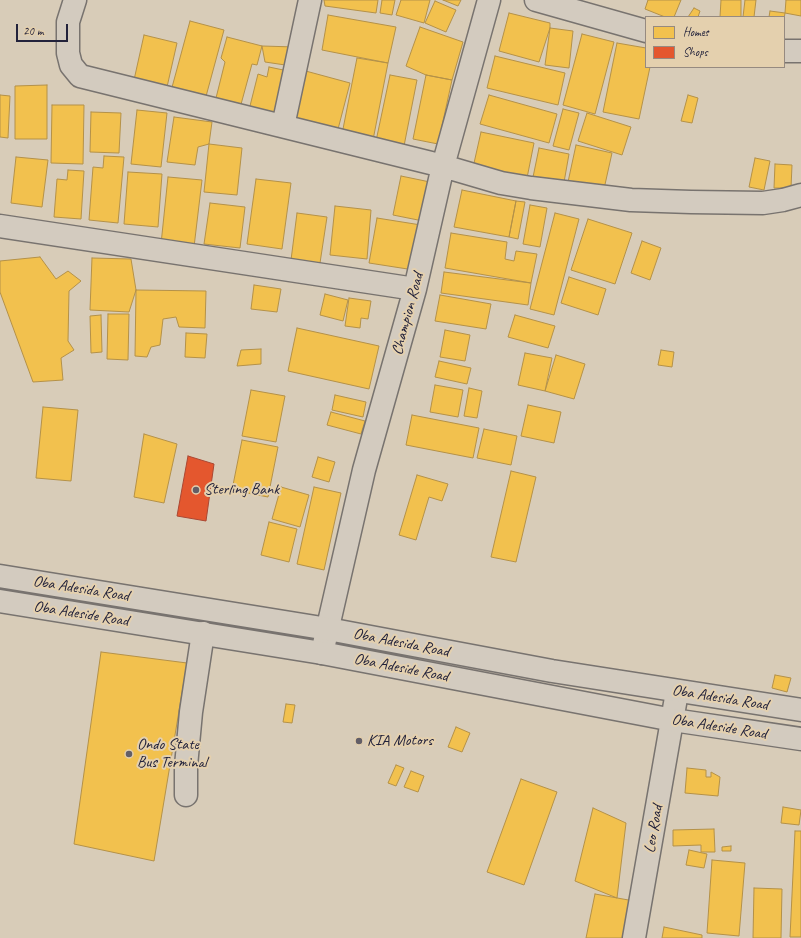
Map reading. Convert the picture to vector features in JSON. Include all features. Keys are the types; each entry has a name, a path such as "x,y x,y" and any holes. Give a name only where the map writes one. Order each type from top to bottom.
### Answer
{"street":[{"path":"75,0 68,22 68,53 71,65 80,76 443,166 501,183 523,187 631,200 691,202 764,203 801,195"},
{"path":"283,126 310,0"},
{"name":"Champion Road","path":"322,653 364,470 415,289 443,166 489,0"},
{"path":"536,0 645,31"},
{"path":"785,51 801,51"},
{"path":"0,226 415,289"},
{"name":"Oba Adesida Road","path":"0,576 328,629 552,671 677,692 801,710"},
{"name":"Oba Adeside Road","path":"0,601 322,653 673,720 801,739"},
{"path":"186,795 186,766 191,712 204,633"},
{"name":"Leo Road","path":"634,938 677,692"}],"building: Homes":[{"path":"324,0 378,0 376,13 325,6"},
{"path":"382,0 395,0 392,15 380,13"},
{"path":"401,0 430,0 424,23 396,15"},
{"path":"443,0 461,0 458,6"},
{"path":"648,0 681,0 674,16 662,16 645,9"},
{"path":"721,0 741,0 741,16 720,16"},
{"path":"745,0 756,0 754,16 743,16"},
{"path":"786,0 801,0 801,16 785,13"},
{"path":"435,1 456,10 446,32 425,23"},
{"path":"694,8 700,11 698,16 689,16"},
{"path":"770,11 785,13 784,16 769,16"},
{"path":"509,13 550,23 550,28 539,62 499,51"},
{"path":"328,15 396,27 388,63 322,50"},
{"path":"190,21 224,30 205,100 171,91"},
{"path":"420,27 463,42 452,80 426,75 406,66"},
{"path":"550,28 573,31 569,68 545,65"},
{"path":"582,34 614,42 595,114 563,105"},
{"path":"144,35 177,43 167,87 134,80"},
{"path":"227,37 262,46 257,65 252,64 240,108 215,102 225,62 221,58"},
{"path":"617,43 645,48 645,68 650,68 639,119 603,112"},
{"path":"262,46 295,47 292,66 265,62"},
{"path":"495,56 565,73 558,105 487,88"},
{"path":"357,58 388,63 373,140 342,134"},
{"path":"269,67 288,71 276,116 249,110 258,74 267,77"},
{"path":"302,70 350,83 337,133 289,120"},
{"path":"390,75 417,80 404,146 376,141"},
{"path":"426,75 452,80 438,144 413,139"},
{"path":"47,85 47,139 15,139 15,86"},
{"path":"0,95 10,96 8,138 0,137"},
{"path":"489,95 557,114 549,143 480,124"},
{"path":"688,95 698,98 692,123 681,121"},
{"path":"52,105 84,105 83,164 51,163"},
{"path":"563,109 579,113 569,150 553,146"},
{"path":"137,110 167,113 161,167 131,164"},
{"path":"91,112 121,113 119,153 90,152"},
{"path":"587,113 631,127 622,155 578,141"},
{"path":"174,117 212,122 209,144 198,147 195,165 167,162"},
{"path":"481,132 534,143 526,183 472,172"},
{"path":"209,144 242,148 237,195 204,192"},
{"path":"576,145 612,153 604,189 568,182"},
{"path":"539,148 569,154 563,188 532,182"},
{"path":"104,156 124,157 118,223 89,220 93,167 103,168"},
{"path":"16,157 48,160 42,207 11,203"},
{"path":"755,158 770,161 764,190 749,187"},
{"path":"775,164 792,165 791,188 774,188"},
{"path":"68,170 84,171 81,219 54,217 57,179 67,180"},
{"path":"128,172 162,174 158,227 124,224"},
{"path":"401,176 430,182 423,221 393,215"},
{"path":"168,177 202,180 194,247 161,244"},
{"path":"256,179 291,183 282,249 247,244"},
{"path":"462,190 516,201 509,237 454,227"},
{"path":"516,201 525,202 518,239 509,237"},
{"path":"210,203 245,207 240,248 204,244"},
{"path":"530,205 547,208 540,247 523,244"},
{"path":"335,206 371,210 367,259 330,255"},
{"path":"297,213 327,217 320,263 291,260"},
{"path":"555,213 579,219 554,315 530,309"},
{"path":"377,218 421,225 414,270 369,263"},
{"path":"588,219 632,233 615,284 571,270"},
{"path":"451,233 507,242 505,259 514,261 516,251 537,254 531,283 445,268"},
{"path":"642,241 661,248 650,280 631,273"},
{"path":"40,257 56,279 68,271 81,281 69,291 68,341 74,350 61,358 63,380 33,382 0,292 0,261"},
{"path":"92,258 131,259 136,290 129,312 90,310"},
{"path":"444,272 531,283 528,305 441,293"},
{"path":"569,277 606,289 598,315 561,303"},
{"path":"254,285 281,289 277,312 251,309"},
{"path":"136,290 206,291 205,328 179,327 176,317 163,319 160,345 151,347 147,357 135,356"},
{"path":"325,294 348,300 343,321 320,315"},
{"path":"440,295 491,304 486,329 435,321"},
{"path":"349,298 371,301 368,319 361,318 360,328 345,326"},
{"path":"108,314 129,314 128,360 107,359"},
{"path":"101,315 102,352 91,353 90,316"},
{"path":"515,315 555,326 548,348 508,337"},
{"path":"297,328 379,346 369,389 288,371"},
{"path":"445,330 470,335 465,361 440,357"},
{"path":"186,333 207,334 205,358 185,357"},
{"path":"261,349 261,364 237,366 241,350"},
{"path":"661,350 674,352 672,367 658,365"},
{"path":"525,353 552,358 545,391 518,385"},
{"path":"556,355 585,364 574,399 545,391"},
{"path":"439,361 471,368 467,384 435,377"},
{"path":"435,385 463,390 458,417 430,412"},
{"path":"469,388 482,391 477,418 464,416"},
{"path":"251,390 285,396 276,442 242,436"},
{"path":"335,395 366,402 363,417 332,410"},
{"path":"528,405 561,412 554,443 521,436"},
{"path":"43,407 78,410 71,481 36,478"},
{"path":"331,412 365,421 361,434 327,425"},
{"path":"412,415 479,428 473,458 406,445"},
{"path":"484,429 517,436 511,465 477,458"},
{"path":"144,434 177,444 164,503 134,497"},
{"path":"242,440 278,447 268,497 232,490"},
{"path":"318,457 335,462 329,482 312,477"},
{"path":"511,471 536,477 516,562 491,557"},
{"path":"417,475 448,484 442,501 429,497 416,540 399,535"},
{"path":"281,487 309,495 300,527 272,519"},
{"path":"314,487 341,493 324,570 297,564"},
{"path":"269,522 297,529 289,562 261,555"},
{"name":"Ondo State Bus Terminal","path":"101,652 187,663 154,861 74,844"},
{"path":"775,675 791,678 787,692 772,688"},
{"path":"286,704 295,705 292,723 283,722"},
{"path":"456,727 470,733 462,752 448,747"},
{"path":"396,765 404,768 396,786 388,783"},
{"path":"687,768 706,770 706,777 711,777 711,772 720,777 718,796 685,793"},
{"path":"411,771 424,776 418,792 404,787"},
{"path":"521,779 557,792 524,885 487,872"},
{"path":"783,807 801,810 799,825 781,823"},
{"path":"593,808 626,823 617,898 575,881"},
{"path":"714,829 715,852 701,852 701,845 673,846 673,830"},
{"path":"795,831 801,831 801,937 790,937"},
{"path":"731,846 731,851 722,851 722,847"},
{"path":"689,850 707,854 704,868 686,865"},
{"path":"712,860 745,863 739,936 707,933"},
{"path":"754,888 782,889 781,938 753,938"},
{"path":"595,894 634,901 626,938 586,938"},
{"path":"664,927 702,935 702,938 662,938"}],"building: Shops":[{"name":"Sterling Bank","path":"188,456 214,464 206,521 177,516"}],"place":[{"name":"Sterling Bank","path":"196,490"},
{"name":"KIA Motors","path":"359,741"},
{"name":"Ondo State Bus Terminal","path":"129,754"}]}
